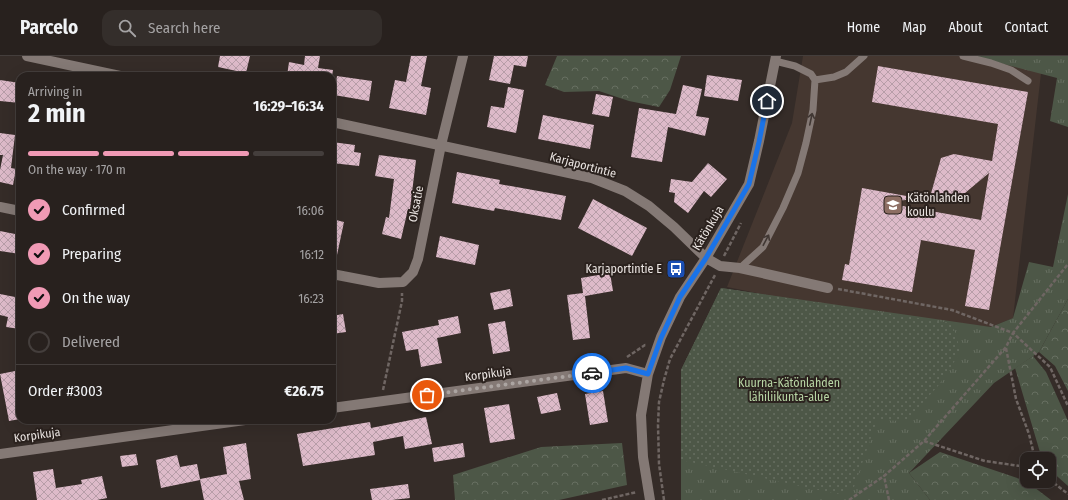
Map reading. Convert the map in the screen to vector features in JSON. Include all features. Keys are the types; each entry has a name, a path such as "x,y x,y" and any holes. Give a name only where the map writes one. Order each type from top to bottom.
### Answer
{"street":[{"path":"27,56 101,72"},
{"name":"Oksatie","path":"403,282 413,272 418,259 441,145 463,56"},
{"name":"Kätönkuja","path":"649,495 642,457 641,415 648,374 661,338 680,297 706,258 749,184 776,58"},
{"name":"Karjaportintie","path":"336,123 592,178 625,191 649,206 674,227 706,258 720,266 740,268 828,288"},
{"path":"0,207 16,210"},
{"path":"336,275 378,283 403,282"},
{"name":"Korpikuja","path":"336,407 626,368 648,374"},
{"name":"Korpikuja","path":"0,454 216,424"}],"lane":[{"path":"815,80 834,77 846,72 864,56"},
{"path":"963,56 1011,70 1028,81"},
{"path":"740,268 763,247 783,208 798,173 813,110 815,80 811,74 776,58"}],"path":[{"path":"849,500 884,476 924,441 1006,347 1013,333 1068,264"},
{"path":"383,391 402,301 403,282"},
{"path":"828,288 952,310 1013,333 1050,367 1068,406"},
{"path":"1006,347 1016,399 1029,434 1033,452"},
{"path":"924,441 985,461 1020,466"},
{"path":"884,476 890,500"},
{"path":"1056,485 1068,494"},
{"path":"602,500 649,495"}],"shaded area":[{"name":"Kätönlahden koulu","path":"803,56 1043,56 1013,318 991,327 852,312 727,287 792,123"}],"green space":[{"path":"557,56 681,56 670,90 659,107 629,101 599,91 564,92 545,85"},
{"path":"973,56 1068,56 1068,127 1050,121 1057,78"},
{"name":"Kuurna-Kätönlahden lähiliikunta-alue","path":"1068,194 1068,299 1039,352 994,383 909,473 930,500 681,500 681,370 721,288 991,327 1013,318 1029,262 1053,267"},
{"name":"Kuurna-Kätönlahden lähiliikunta-alue","path":"721,288 951,323 957,337 960,353 938,386 906,421 877,420 854,487 837,494 681,460 681,370"},
{"path":"1068,299 1068,391 1055,366 1039,352"},
{"path":"1033,356 1046,372 1068,421 1068,486 1056,475 1056,452 1040,452 1015,368"},
{"path":"622,443 627,485 559,500 455,500 453,475 541,447"},
{"path":"940,452 1020,479 1020,488 1035,488 1051,500 930,500 909,473"}],"building":[{"path":"220,56 250,56 246,72 218,67"},
{"path":"305,56 320,56 318,68 333,70 333,72 288,72 289,62 304,65"},
{"path":"411,56 427,56 421,86 431,88 426,115 389,108 395,80 406,82"},
{"path":"494,56 528,56 526,67 514,65 510,84 489,80"},
{"path":"878,66 1028,92 989,310 965,306 975,250 921,240 912,292 842,280 845,264 849,265 862,188 912,197 912,199 886,203 981,220 989,173 965,193 930,197 941,158 954,154 992,161 998,124 872,102"},
{"path":"707,75 742,80 738,101 704,96"},
{"path":"337,76 372,81 369,101 336,95"},
{"path":"0,80 16,82 16,103 0,101"},
{"path":"683,85 702,89 696,116 709,118 705,136 668,127 662,162 631,157 639,108 676,114"},
{"path":"508,87 524,90 516,133 487,127 491,106 504,108"},
{"path":"596,94 613,97 609,117 592,114"},
{"path":"543,115 594,125 590,149 538,139"},
{"path":"0,133 15,135 11,168 16,169 13,185 0,182 0,170 3,155 0,155"},
{"path":"336,143 355,145 354,152 361,153 359,166 336,163"},
{"path":"379,155 416,160 410,209 408,209 401,239 382,234 386,217 389,218 394,179 375,176"},
{"path":"708,163 727,179 711,197 704,191 688,213 674,202 675,193 669,192 671,179 692,182"},
{"path":"457,172 500,180 499,184 566,196 561,220 495,208 494,211 452,203"},
{"path":"593,199 647,228 632,256 578,228"},
{"path":"336,220 344,222 336,255"},
{"path":"0,231 16,234 16,253 0,251"},
{"path":"440,236 479,245 475,265 436,257"},
{"path":"610,273 613,291 585,296 590,338 573,340 567,295 583,293 581,278"},
{"path":"510,289 513,306 494,310 490,293"},
{"path":"0,294 16,297 16,328 6,327 8,317 0,315"},
{"path":"343,314 346,332 336,333 336,315"},
{"path":"458,316 461,333 437,338 442,363 421,367 418,349 406,351 402,332 439,325 438,320"},
{"path":"505,321 510,351 493,354 488,324"},
{"path":"16,371 16,420 9,421 0,374"},
{"path":"603,391 608,422 590,425 585,394"},
{"path":"557,393 561,410 541,414 537,397"},
{"path":"509,404 515,439 490,443 484,408"},
{"path":"426,417 432,444 405,449 403,436 373,442 375,455 303,466 297,434 370,422 371,428"},
{"path":"246,443 251,479 239,481 244,500 204,500 200,480 161,488 156,460 177,455 180,467 197,464 200,479 227,474 223,447"},
{"path":"463,443 465,457 434,462 432,448"},
{"path":"136,454 138,465 122,467 120,456"},
{"path":"53,469 56,488 82,484 81,480 102,476 107,498 97,500 37,500 33,472"},
{"path":"408,484 410,498 372,500 370,489"}],"way so far":[{"path":"427,395 592,373"}],"place":[{"name":"Kätönlahden koulu","path":"893,205"},
{"name":"Karjaportintie E","path":"676,269"}],"route":[{"path":"592,373 626,368 648,374 661,338 680,297 706,258 749,184 767,101"}]}
